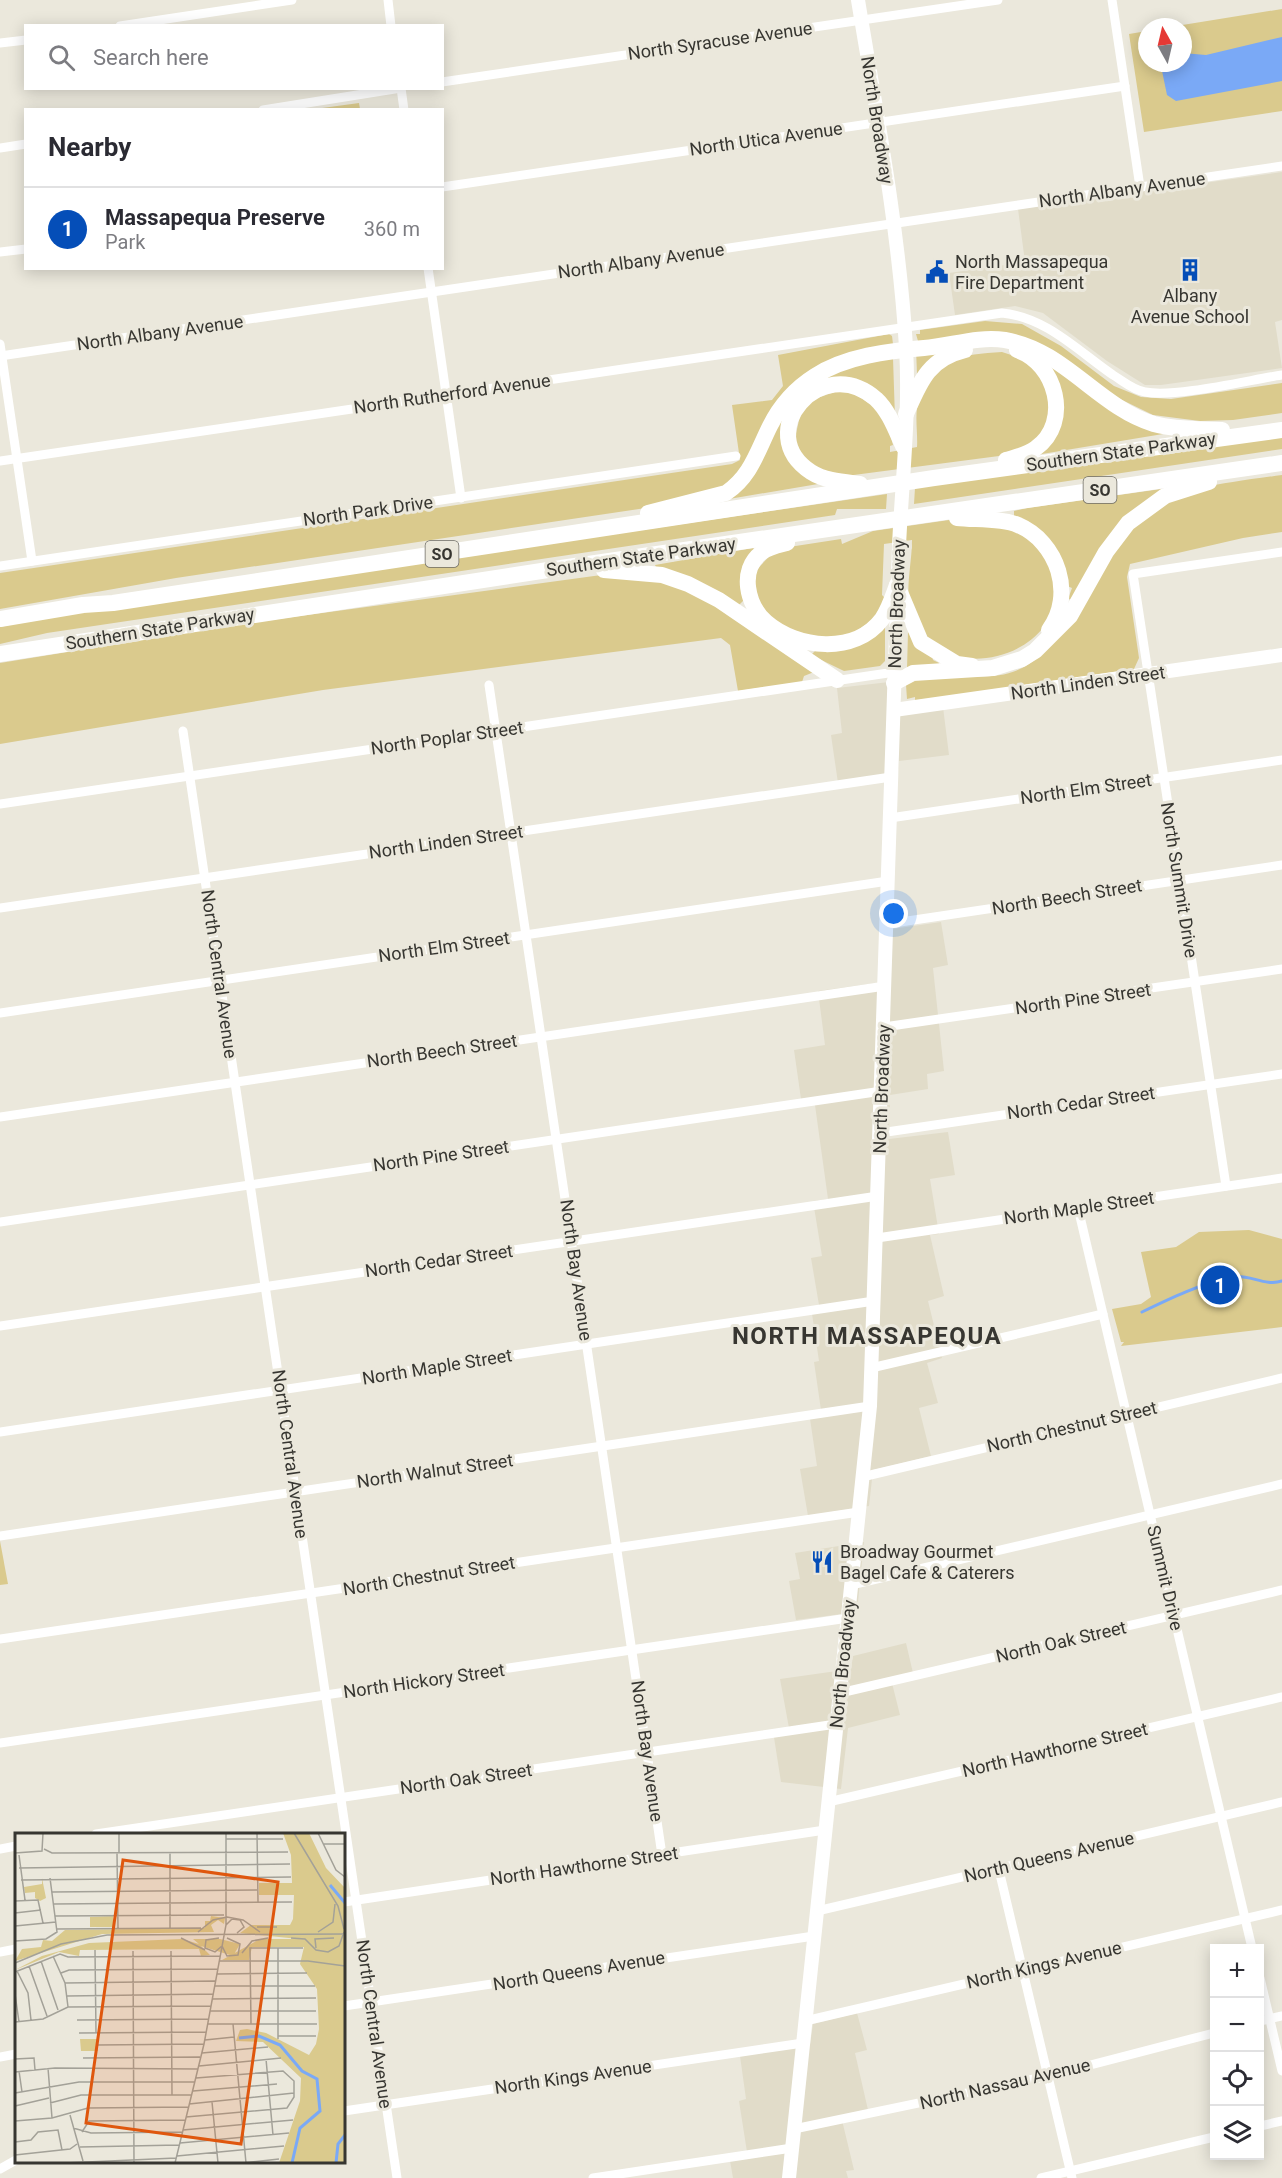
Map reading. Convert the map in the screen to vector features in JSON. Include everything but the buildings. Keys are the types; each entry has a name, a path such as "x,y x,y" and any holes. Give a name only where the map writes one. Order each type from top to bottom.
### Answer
{"highway":[{"path":"548,539 726,493 744,478 755,461 779,411 802,385 828,369 846,362 906,348 922,349 983,338 1006,341 1049,355 1112,402 1153,424 1194,429 1275,431"},
{"path":"906,414 919,382 932,366 950,353 986,346 1020,350 1036,362 1052,382 1057,406 1052,426 1038,447 1023,455 934,478"},
{"path":"884,485 836,481 812,473 795,456 788,438 794,411 801,399 826,386 855,387 868,393 884,407 903,446"},
{"name":"Southern State Parkway","path":"0,620 84,605 125,601 548,539 884,485 1275,431"},
{"path":"895,677 913,673 993,668 1022,659 1053,636 1070,616 1106,552 1140,513 1179,491 1275,464"},
{"name":"Southern State Parkway","path":"0,654 561,568 1275,464"},
{"path":"897,585 921,642 934,652 967,666 998,662 1032,648 1044,639 1059,613 1063,592 1061,576 1045,547 1031,533 1016,524 932,515"},
{"path":"872,523 773,547 761,553 748,576 752,602 764,620 777,630 817,643 833,644 859,638 872,629 882,618 897,585"},
{"path":"561,568 662,575 688,584 719,600 837,680"}],"main road":[{"name":"North Broadway","path":"789,2178 870,1406 897,585 906,414 906,348 893,224 858,0"},
{"name":"North Linden Street","path":"894,710 1282,655"}],"street":[{"path":"133,24 292,0"},
{"path":"388,0 392,24"},
{"name":"North Syracuse Avenue","path":"444,82 998,0"},
{"path":"1112,0 1140,188"},
{"path":"0,43 24,39"},
{"name":"North Utica Avenue","path":"444,187 1125,86"},
{"path":"276,108 388,90"},
{"path":"401,90 404,108"},
{"path":"0,148 24,144"},
{"name":"North Albany Avenue","path":"1,356 1282,166"},
{"path":"0,252 24,249"},
{"path":"428,270 461,498"},
{"path":"904,327 1002,313 1014,314 1049,328 1128,385 1148,393 1166,393 1282,375"},
{"name":"North Rutherford Avenue","path":"0,461 904,327"},
{"path":"0,344 32,561"},
{"name":"North Park Drive","path":"0,566 736,456"},
{"name":"North Summit Drive","path":"1226,1186 1133,574 1282,552"},
{"name":"North Poplar Street","path":"0,804 837,680 895,677"},
{"name":"North Bay Avenue","path":"489,685 662,1855"},
{"name":"North Central Avenue","path":"183,731 397,2178"},
{"name":"North Elm Street","path":"890,818 1282,760"},
{"name":"North Linden Street","path":"0,908 891,777"},
{"name":"North Beech Street","path":"887,924 1282,865"},
{"name":"North Elm Street","path":"0,1012 888,881"},
{"name":"North Pine Street","path":"884,1027 1282,969"},
{"name":"North Beech Street","path":"0,1117 885,986"},
{"name":"North Cedar Street","path":"880,1133 1282,1074"},
{"name":"North Pine Street","path":"0,1222 882,1091"},
{"name":"North Maple Street","path":"877,1238 1282,1178"},
{"name":"North Cedar Street","path":"0,1326 878,1196"},
{"name":"Summit Drive","path":"1078,1208 1251,1944"},
{"name":"North Maple Street","path":"0,1432 874,1301"},
{"path":"871,1368 1103,1314"},
{"name":"North Chestnut Street","path":"862,1477 1282,1378"},
{"name":"North Walnut Street","path":"0,1536 870,1406"},
{"path":"851,1585 1282,1484"},
{"name":"North Chestnut Street","path":"0,1639 859,1512"},
{"name":"North Oak Street","path":"840,1693 1282,1590"},
{"name":"North Hickory Street","path":"0,1743 848,1618"},
{"name":"North Hawthorne Street","path":"828,1802 1282,1697"},
{"name":"North Oak Street","path":"103,1833 836,1724"},
{"name":"North Queens Avenue","path":"817,1911 1282,1802"},
{"name":"North Hawthorne Street","path":"345,1902 825,1830"},
{"path":"0,1849 15,1846"},
{"path":"999,1870 1071,2175"},
{"name":"North Kings Avenue","path":"805,2021 1282,1910"},
{"name":"North Queens Avenue","path":"345,2006 814,1936"},
{"path":"0,1952 15,1949"},
{"path":"1264,1994 1282,2071"},
{"path":"1264,2020 1282,2016"},
{"name":"North Nassau Avenue","path":"794,2129 1048,2076 1210,2034"},
{"name":"North Kings Avenue","path":"345,2111 803,2043"},
{"path":"0,2057 15,2054"},
{"path":"1264,2125 1282,2121"},
{"path":"1041,2178 1071,2175 1210,2138"},
{"path":"593,2178 792,2148"},
{"path":"0,2169 15,2161"}],"shaded area":[{"path":"1282,9 1282,111 1144,132 1129,34 1138,32 1138,72 1192,72 1192,23"},
{"path":"359,103 360,108 322,108"},
{"path":"1282,172 1282,320 1275,322 1282,368 1161,385 1145,385 1107,361 1043,313 1015,306 955,315 949,273 1025,262 1018,209"},
{"path":"985,321 1022,324 1061,346 1114,386 1141,397 1171,399 1282,383 1282,413 1233,420 1200,421 1153,415 1118,398 1022,337 918,341 916,334 920,334 920,330"},
{"path":"889,334 892,336 893,344 826,364 736,481 686,502 176,578 0,609 0,573 732,464 740,460 732,405 772,400 783,386 778,355"},
{"path":"964,345 917,374 916,349"},
{"path":"1002,352 1032,362 1049,383 1053,408 1043,433 1025,448 999,456 846,476 821,470 804,457 794,442 803,403 846,388 885,414 893,445 890,446 890,452 917,447 916,417 919,400 925,385 933,374 941,366 962,357"},
{"path":"1043,354 1163,434 1036,455 1055,431"},
{"path":"893,358 895,418 836,378 784,429 818,484 729,499 774,427 834,369"},
{"path":"1282,435 1282,449 914,504 915,488"},
{"path":"1282,475 1282,532 1243,538 1130,564 1127,577 1139,658 1134,669 915,701 915,697 907,699 906,685 909,681 936,676 1007,674 1039,657 1063,631 1109,558 1128,533 1146,514 1166,501 1214,485"},
{"path":"1161,489 1163,491 1074,600 1068,599 1072,588 1067,586 1014,517 1014,511 1027,508"},
{"path":"887,494 886,509 837,509 835,515 47,633 0,644 0,627 46,617"},
{"path":"949,520 1012,526 1022,531 1041,548 1050,564 1056,594 1049,619 1032,639 1009,652 983,659 956,657 933,646 915,626 911,616 908,594 912,540 884,544 882,595 885,598 878,616 845,639 815,638 782,626 762,610 751,576 776,549 841,539 842,544 873,531"},
{"path":"753,548 756,551 746,598 736,608 657,569 655,565"},
{"path":"616,573 662,579 714,601 814,672 804,676 802,682 738,691 730,645 721,638 323,690 0,744 0,663 227,626"},
{"path":"885,622 885,661 880,666 844,671 811,655 819,647"},
{"path":"908,632 932,655 933,660 939,663 938,666 907,669"},
{"path":"898,681 902,712 943,707 949,755 899,761 898,775 838,783 831,735 842,733 837,688"},
{"path":"941,922 948,965 933,968 944,1071 927,1074 928,1089 890,1095 889,1139 948,1132 955,1175 930,1179 939,1234 930,1235 944,1296 928,1301 942,1358 927,1363 938,1403 919,1408 931,1456 873,1470 869,1506 808,1516 800,1469 817,1466 809,1412 821,1410 814,1362 819,1361 811,1307 819,1305 811,1258 822,1256 813,1201 828,1199 814,1098 801,1099 794,1050 825,1045 818,991 890,981 892,929"},
{"path":"1249,1230 1282,1239 1282,1327 1121,1346 1124,1342 1121,1342 1112,1309 1141,1304 1151,1297 1141,1252 1176,1247 1199,1232"},
{"path":"0,1541 8,1584 0,1585"},
{"path":"864,1542 857,1612 796,1620 789,1581 800,1579 795,1553"},
{"path":"906,1643 913,1673 891,1679 900,1715 848,1728 841,1789 781,1782 773,1731 789,1728 780,1679 851,1669 853,1656"},
{"path":"857,2013 867,2050 855,2053 868,2110 841,2116 854,2170 846,2171 848,2178 733,2178 729,2155 747,2152 739,2101 746,2099 740,2056 810,2045 813,2024"}],"water":[{"path":"1282,37 1282,81 1176,101 1167,95 1162,72 1192,72 1192,54 1206,55"}],"waterway":[{"path":"1142,1312 1197,1287 1232,1277 1269,1282 1282,1281"}],"place":[{"name":"Albany Avenue School","path":"1190,270"},
{"name":"North Massapequa Fire Department","path":"937,272"},
{"name":"Massapequa Preserve","path":"1220,1285"},
{"name":"Broadway Gourmet Bagel Cafe & Caterers","path":"822,1562"}],"district":[{"name":"NORTH MASSAPEQUA","path":"867,1336"}]}
